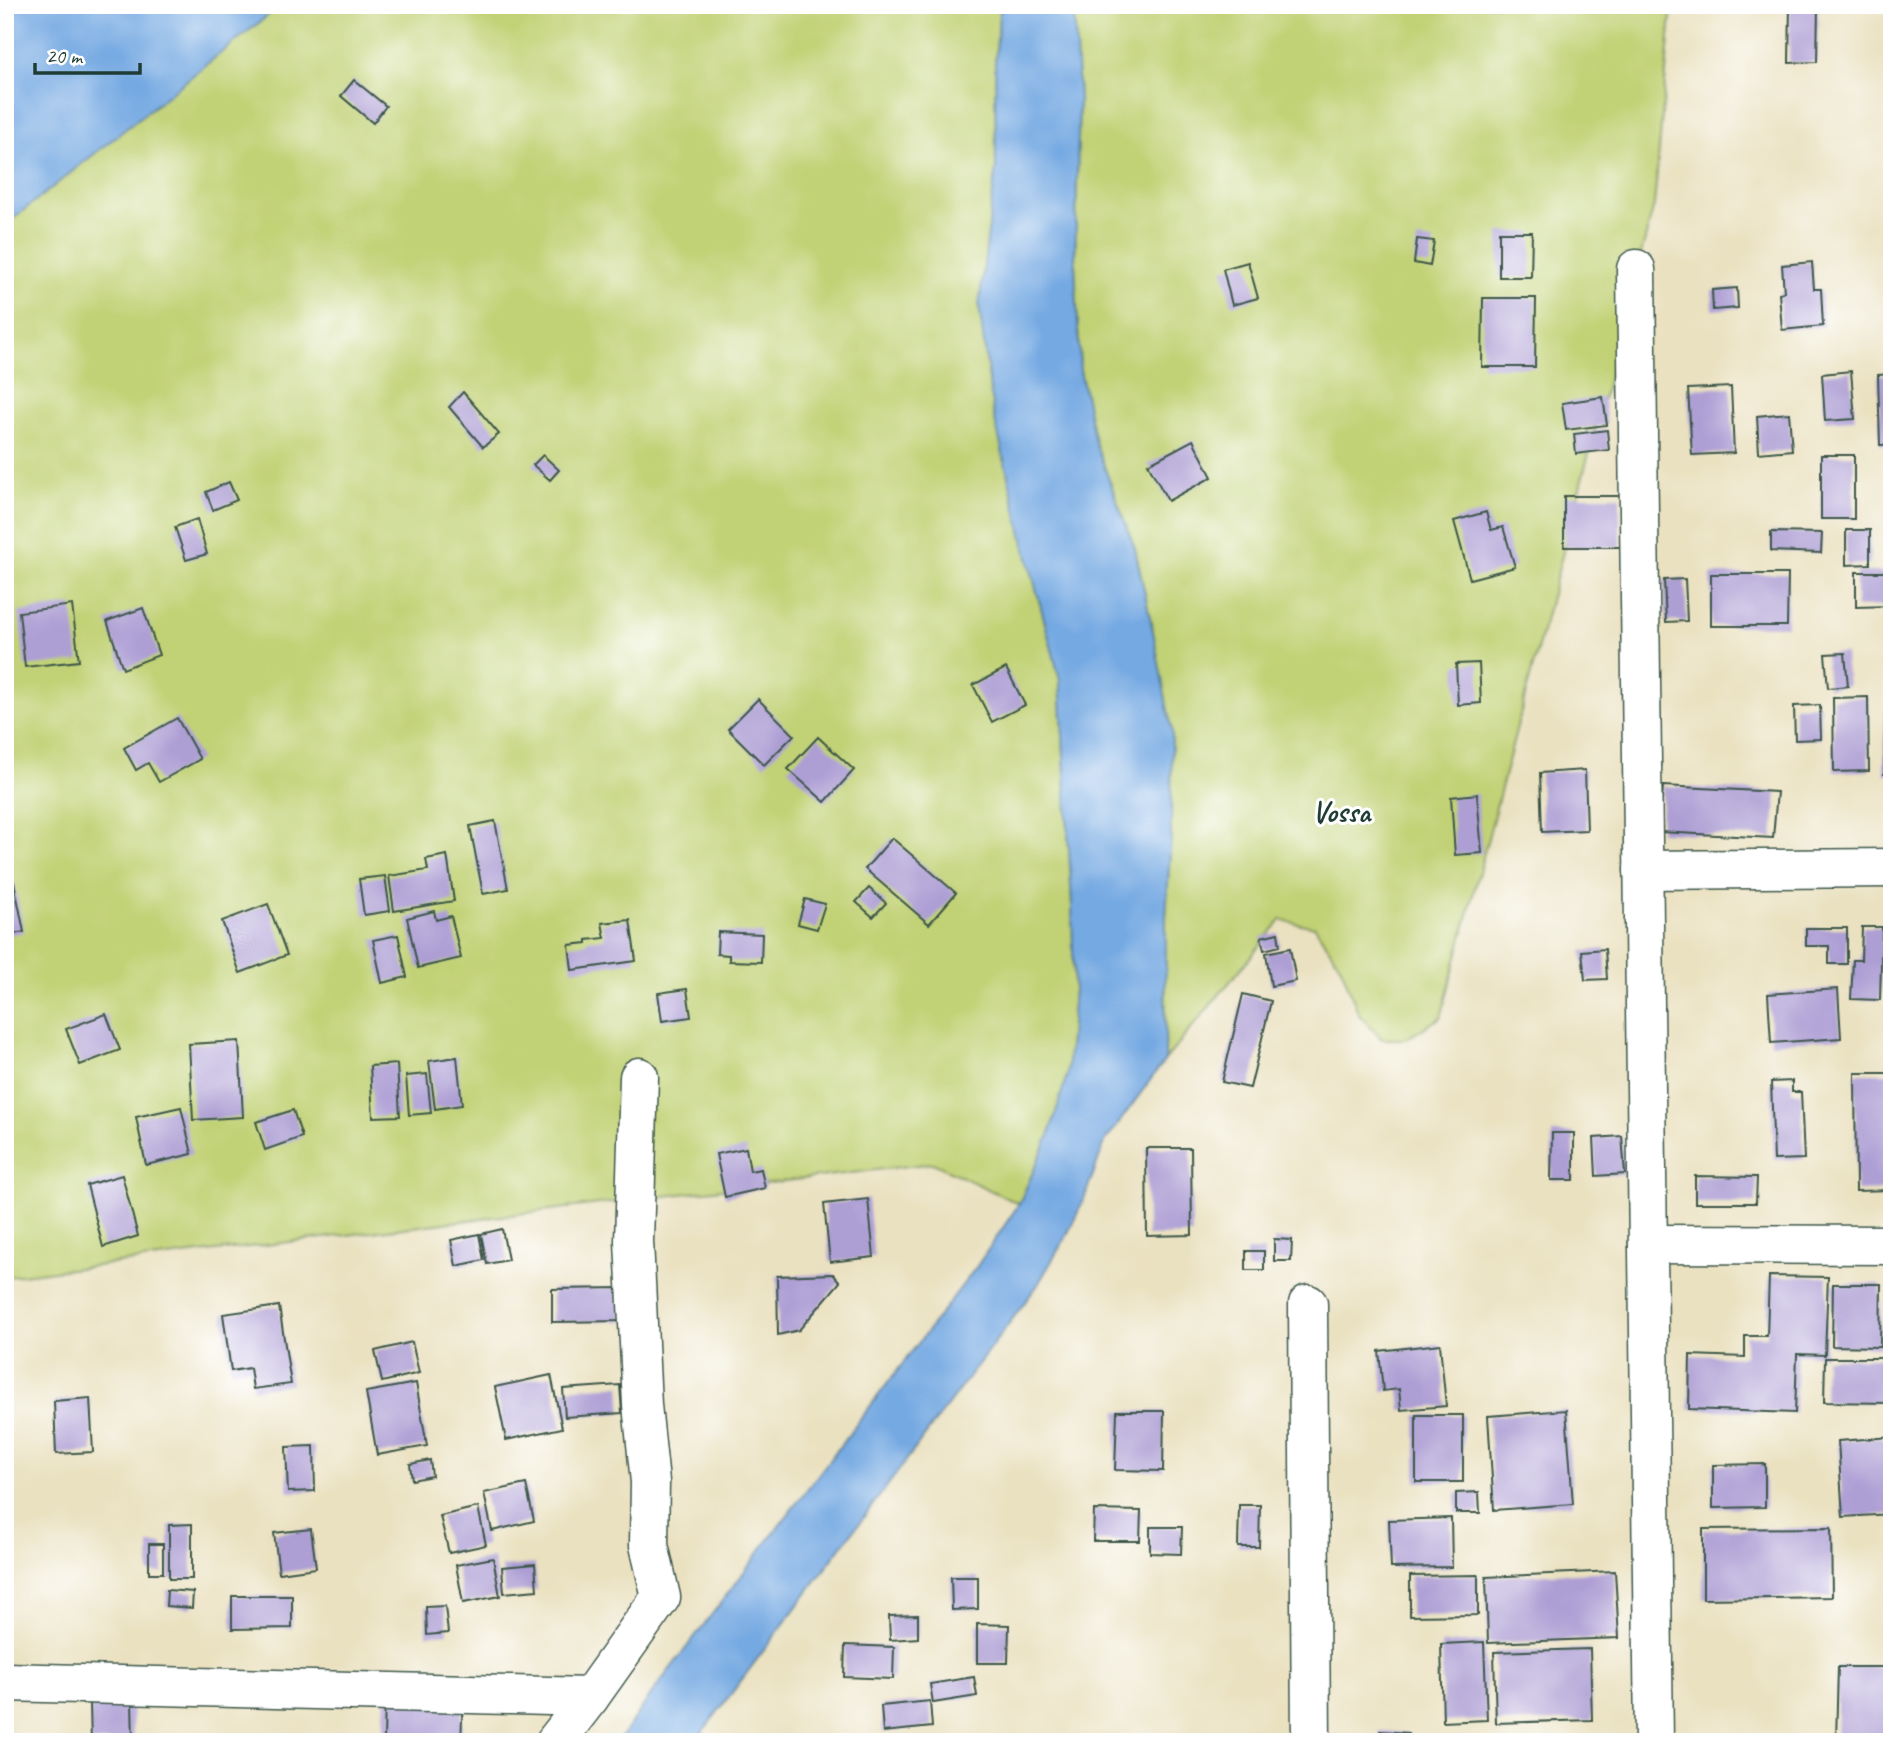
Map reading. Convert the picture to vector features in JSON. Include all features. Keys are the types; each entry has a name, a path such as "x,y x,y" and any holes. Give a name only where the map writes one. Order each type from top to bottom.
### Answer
{"street":[{"path":"1636,269 1654,1742"},
{"path":"1643,870 1892,868"},
{"path":"555,1742 661,1597 649,1545 650,1482 642,1405 634,1241 639,1077"},
{"path":"1648,1244 1892,1245"},
{"path":"1308,1304 1311,1742"},
{"path":"5,1682 590,1697"}],"green space":[{"path":"281,5 1000,5 995,64 996,167 1022,535 1060,680 1074,990 1067,1075 1049,1136 1019,1204 933,1163 5,1277 5,225"},
{"path":"1073,5 1672,5 1654,205 1441,1017 1406,1039 1382,1039 1359,1015 1341,967 1315,927 1281,920 1165,1060 1166,918 1171,834 1153,631 1135,549 1095,442 1080,370 1075,263 1079,98"}],"water":[{"path":"5,5 281,5 5,225"},
{"path":"1000,5 1073,5 1074,11 1079,98 1075,263 1080,370 1095,442 1135,549 1172,732 1165,1060 1105,1142 1084,1199 1067,1235 1037,1286 695,1742 618,1742 658,1685 977,1266 1019,1204 1049,1136 1067,1075 1074,990 1060,680 993,412 979,306 996,167 995,64"}],"building":[{"path":"1790,5 1818,5 1817,62 1789,63"},
{"path":"354,80 386,106 373,123 341,96"},
{"path":"1892,146 1892,191 1890,191 1887,147"},
{"path":"1499,232 1532,232 1531,277 1499,277"},
{"path":"1417,239 1434,241 1430,266 1414,263"},
{"path":"1248,262 1258,298 1232,305 1223,269"},
{"path":"1812,262 1814,289 1821,289 1823,326 1782,330 1779,293 1784,292 1782,265"},
{"path":"1737,288 1738,308 1713,310 1712,290"},
{"path":"1483,298 1536,298 1535,367 1482,367"},
{"path":"1851,371 1855,419 1825,421 1822,374"},
{"path":"1892,374 1892,445 1880,445 1878,375"},
{"path":"1731,387 1734,453 1692,455 1688,389"},
{"path":"463,392 499,434 483,447 449,407"},
{"path":"1603,397 1607,425 1566,430 1562,403"},
{"path":"1789,413 1792,450 1759,453 1757,416"},
{"path":"1607,430 1609,450 1576,454 1574,434"},
{"path":"1193,440 1212,477 1168,501 1148,464"},
{"path":"543,455 559,470 550,480 533,465"},
{"path":"1821,455 1854,455 1854,519 1821,519"},
{"path":"229,482 237,500 213,510 206,492"},
{"path":"1564,496 1620,496 1620,547 1564,547"},
{"path":"1486,512 1491,530 1503,527 1515,567 1470,579 1454,521"},
{"path":"197,519 207,554 186,560 175,527"},
{"path":"1846,530 1870,530 1870,564 1846,565"},
{"path":"1771,532 1822,533 1821,553 1771,551"},
{"path":"1856,572 1890,572 1890,606 1856,607"},
{"path":"1711,574 1788,574 1787,626 1711,626"},
{"path":"1685,579 1687,621 1666,622 1664,580"},
{"path":"72,605 79,661 25,667 19,612"},
{"path":"143,608 159,655 123,669 107,621"},
{"path":"1845,653 1848,686 1828,688 1825,654"},
{"path":"1479,663 1481,703 1458,705 1456,664"},
{"path":"1006,668 1025,705 992,722 973,685"},
{"path":"1868,697 1869,771 1834,772 1833,698"},
{"path":"758,699 794,735 764,765 728,729"},
{"path":"1820,705 1821,739 1795,740 1794,706"},
{"path":"1885,710 1892,710 1892,774 1884,774"},
{"path":"177,718 200,759 159,782 148,763 136,770 124,748"},
{"path":"818,737 854,770 825,802 788,769"},
{"path":"1585,770 1587,830 1542,832 1540,773"},
{"path":"1663,786 1777,792 1773,838 1660,832"},
{"path":"1477,794 1482,853 1455,855 1451,797"},
{"path":"495,821 508,889 483,894 470,826"},
{"path":"892,838 956,893 929,924 865,869"},
{"path":"447,855 454,901 394,911 389,876 428,870 426,859"},
{"path":"385,876 390,911 364,915 359,879"},
{"path":"14,882 24,932 5,936 5,884"},
{"path":"869,888 886,903 873,917 856,902"},
{"path":"805,899 825,904 817,929 798,924"},
{"path":"268,904 287,955 240,973 222,921"},
{"path":"434,911 436,920 451,916 461,958 418,968 407,918"},
{"path":"630,920 636,961 572,970 569,945 605,938 602,923"},
{"path":"1862,927 1882,927 1880,1000 1851,999 1853,960 1861,960"},
{"path":"1806,928 1847,928 1847,964 1829,964 1829,946 1806,946"},
{"path":"718,932 762,934 761,962 729,961 729,955 717,954"},
{"path":"1278,933 1280,946 1264,950 1261,937"},
{"path":"398,935 407,977 382,983 373,940"},
{"path":"1290,948 1296,981 1271,986 1266,953"},
{"path":"1605,949 1607,979 1585,980 1582,951"},
{"path":"687,989 691,1017 662,1021 658,993"},
{"path":"1838,989 1841,1038 1771,1043 1768,994"},
{"path":"1243,994 1271,1001 1250,1088 1222,1082"},
{"path":"106,1014 120,1050 80,1065 66,1029"},
{"path":"239,1041 243,1117 193,1120 189,1044"},
{"path":"457,1057 462,1105 435,1109 429,1061"},
{"path":"397,1064 400,1116 373,1117 370,1066"},
{"path":"1855,1073 1892,1073 1892,1190 1856,1191"},
{"path":"427,1074 431,1113 409,1115 406,1076"},
{"path":"1792,1081 1792,1092 1801,1092 1804,1159 1774,1160 1771,1082"},
{"path":"181,1107 192,1154 146,1165 136,1117"},
{"path":"293,1110 302,1137 265,1150 256,1122"},
{"path":"1552,1133 1574,1133 1574,1180 1551,1180"},
{"path":"1622,1136 1625,1174 1596,1176 1594,1138"},
{"path":"746,1148 750,1171 761,1169 765,1188 725,1197 716,1154"},
{"path":"1146,1148 1191,1148 1192,1235 1147,1236"},
{"path":"122,1175 138,1236 103,1247 87,1185"},
{"path":"1695,1176 1757,1177 1756,1203 1695,1203"},
{"path":"868,1199 874,1257 830,1262 824,1204"},
{"path":"502,1229 508,1260 487,1264 481,1234"},
{"path":"479,1234 484,1260 456,1266 451,1240"},
{"path":"1274,1239 1292,1240 1291,1261 1274,1261"},
{"path":"1246,1251 1264,1251 1264,1270 1246,1270"},
{"path":"833,1274 840,1282 799,1330 778,1335 777,1276"},
{"path":"1769,1276 1828,1277 1825,1355 1797,1354 1795,1413 1689,1409 1690,1355 1745,1357 1745,1336 1767,1336"},
{"path":"1833,1284 1881,1284 1880,1347 1832,1346"},
{"path":"622,1288 622,1321 552,1322 552,1289"},
{"path":"279,1306 291,1384 253,1389 250,1368 231,1371 223,1314"},
{"path":"412,1342 419,1373 382,1382 375,1351"},
{"path":"1440,1344 1446,1406 1401,1410 1399,1389 1383,1391 1379,1351"},
{"path":"1825,1358 1892,1358 1891,1403 1824,1402"},
{"path":"551,1375 562,1428 506,1440 495,1387"},
{"path":"416,1383 427,1446 377,1455 366,1392"},
{"path":"620,1385 622,1413 565,1417 563,1389"},
{"path":"90,1398 93,1452 56,1454 54,1401"},
{"path":"1566,1410 1573,1504 1494,1510 1488,1416"},
{"path":"1117,1411 1164,1411 1163,1471 1115,1470"},
{"path":"1416,1415 1463,1415 1463,1482 1416,1482"},
{"path":"1892,1437 1892,1514 1843,1517 1838,1441"},
{"path":"314,1446 315,1491 288,1492 286,1447"},
{"path":"430,1460 432,1476 412,1480 410,1464"},
{"path":"1765,1464 1765,1507 1713,1508 1713,1465"},
{"path":"526,1484 534,1521 492,1531 484,1493"},
{"path":"1479,1492 1480,1513 1456,1513 1456,1493"},
{"path":"1239,1505 1260,1505 1259,1547 1238,1547"},
{"path":"478,1507 486,1545 449,1553 440,1516"},
{"path":"1094,1510 1141,1511 1140,1541 1093,1541"},
{"path":"1451,1518 1452,1567 1391,1568 1389,1520"},
{"path":"192,1524 192,1579 169,1579 169,1525"},
{"path":"1150,1527 1182,1527 1181,1554 1150,1553"},
{"path":"1831,1528 1832,1597 1703,1599 1703,1529"},
{"path":"311,1529 316,1568 279,1573 274,1533"},
{"path":"149,1544 163,1544 163,1573 149,1573"},
{"path":"493,1558 500,1596 463,1603 456,1565"},
{"path":"535,1564 537,1590 504,1593 502,1567"},
{"path":"1615,1571 1619,1638 1488,1643 1486,1577"},
{"path":"1478,1575 1478,1615 1410,1616 1410,1576"},
{"path":"951,1577 978,1577 978,1609 952,1610"},
{"path":"167,1590 193,1592 192,1608 166,1606"},
{"path":"232,1596 292,1596 292,1628 232,1629"},
{"path":"445,1606 448,1633 427,1635 426,1607"},
{"path":"918,1615 918,1638 890,1640 889,1616"},
{"path":"977,1624 1009,1625 1008,1663 977,1663"},
{"path":"1484,1642 1487,1720 1443,1722 1441,1644"},
{"path":"845,1645 894,1647 893,1679 844,1677"},
{"path":"1590,1649 1592,1720 1496,1723 1494,1652"},
{"path":"1838,1667 1892,1667 1891,1742 1836,1741"},
{"path":"974,1677 977,1696 933,1703 930,1684"},
{"path":"385,1693 463,1695 461,1742 384,1742"},
{"path":"132,1700 133,1742 91,1742 90,1702"},
{"path":"930,1701 932,1727 883,1732 881,1706"},
{"path":"1380,1731 1408,1733 1408,1742 1379,1742"}],"district":[{"name":"Vossa","path":"1341,812"}]}
